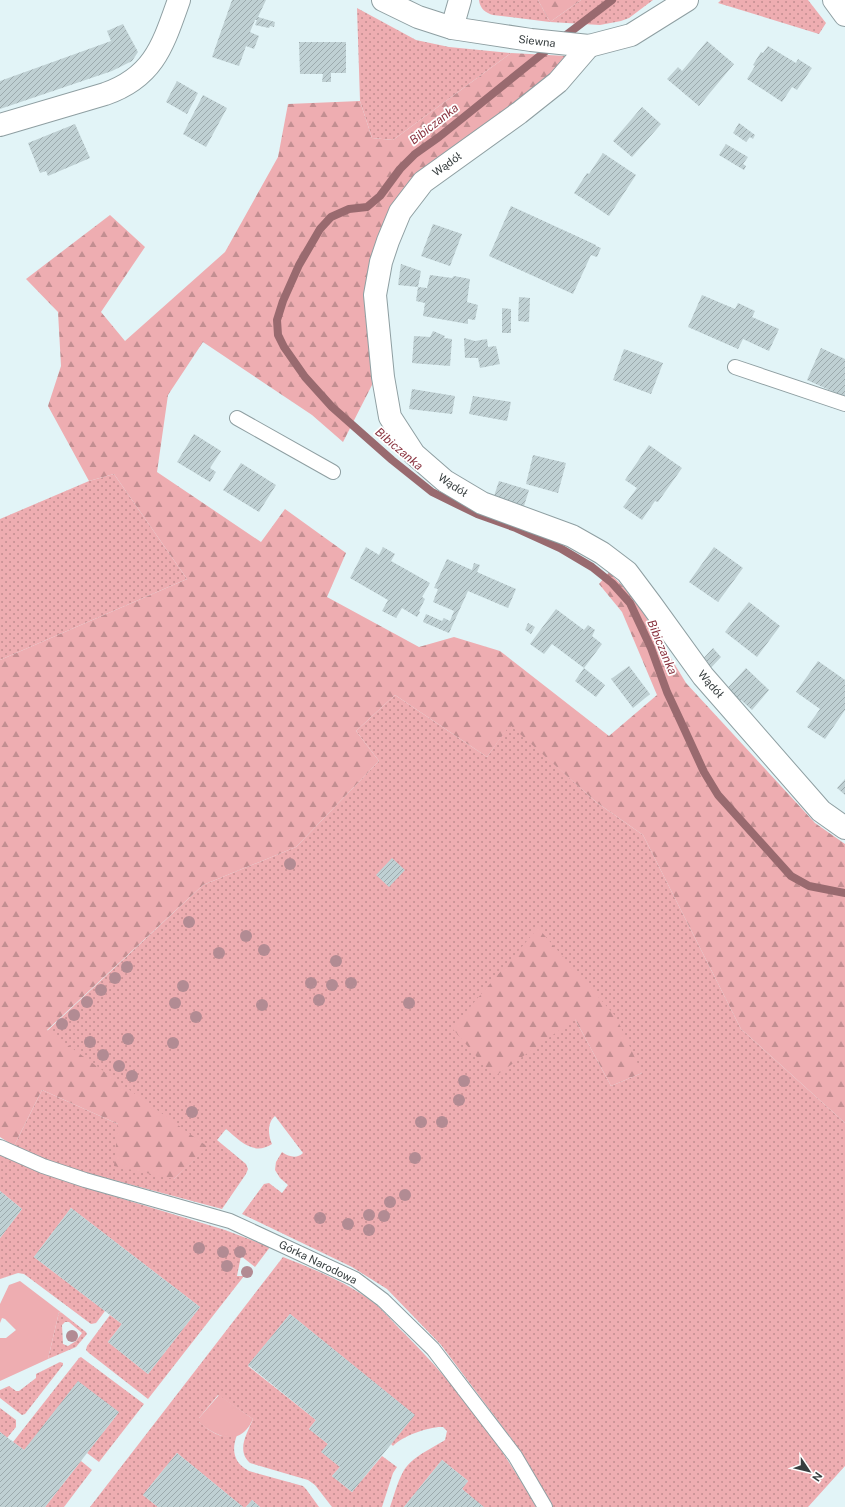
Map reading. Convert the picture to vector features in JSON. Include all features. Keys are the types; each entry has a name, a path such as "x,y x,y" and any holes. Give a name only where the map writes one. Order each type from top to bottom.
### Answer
{"street":[{"path":"0,125 105,94 130,82 141,73 156,56 167,33 179,0"},
{"name":"Siewna","path":"383,0 418,17 452,28 531,40 580,45 631,35 687,0"},
{"path":"452,28 460,0"},
{"path":"834,0 845,15"},
{"name":"Wądół","path":"580,45 558,82 519,113 423,182 400,212 381,262 376,295 383,376 390,417 414,454 445,481 482,503 572,536 602,553 627,572 652,604 703,676 821,811 845,828"}],"lane":[{"path":"736,367 845,404"},
{"path":"237,418 333,472"},
{"name":"Górka Narodowa","path":"0,1148 43,1166 85,1180 230,1221 355,1279 383,1300 433,1349 515,1456 545,1507"}],"green space":[{"path":"479,0 538,0 550,22 493,15 484,10"},
{"path":"538,0 581,0 550,22"},
{"path":"581,0 653,0 629,18 621,21 600,25 550,22"},
{"path":"721,0 808,0 826,23 819,34 718,3"},
{"path":"357,8 416,40 449,47 511,53 393,140 372,138 360,101"},
{"path":"511,53 567,56 556,71 419,177 370,307 372,385 343,442 312,415 203,342 168,395 157,472 261,542 285,509 346,553 327,597 419,647 454,637 500,651 609,736 657,695 622,612 599,584 609,572 635,599 686,683 815,823 845,844 845,1123 741,1029 643,835 596,802 510,725 487,757 395,695 356,731 379,761 296,847 203,885 47,1030 208,1147 174,1179 114,1166 118,1124 42,1090 14,1146 0,1137 0,660 187,579 114,474 89,481 48,406 61,366 58,312 26,279 110,215 145,247 101,312 125,341 225,252 278,157 288,104 360,101 372,138 393,140"},
{"path":"114,474 187,579 0,660 0,519 89,481"},
{"path":"395,695 487,757 510,724 596,802 643,835 741,1029 845,1123 845,1466 808,1507 553,1507 511,1438 441,1345 387,1289 352,1267 242,1214 264,1184 269,1183 282,1193 288,1185 280,1178 275,1170 276,1162 282,1152 293,1157 303,1153 275,1116 269,1126 272,1144 265,1147 253,1148 248,1146 226,1129 217,1140 246,1164 248,1169 222,1209 61,1166 14,1146 42,1090 118,1124 174,1179 207,1147 47,1031 203,885 296,847 379,761 356,731","holes":["575,1019 642,1073 611,1086"]},
{"path":"538,928 616,1017 642,1073 611,1086 575,1019 494,1077 452,1028"},
{"path":"0,1154 64,1181 225,1230 270,1247 255,1267 241,1256 237,1276 244,1276 148,1399 89,1353 86,1350 87,1346 110,1315 122,1324 108,1342 148,1374 200,1307 71,1208 34,1257 105,1311 96,1323 91,1324 24,1274 18,1273 0,1279 0,1238 22,1209 0,1191"},
{"path":"283,1257 339,1281 361,1293 384,1312 424,1353 460,1395 493,1438 536,1507 483,1507 462,1489 468,1481 442,1460 404,1507 390,1507 403,1472 416,1458 445,1440 447,1431 443,1427 431,1428 409,1435 393,1446 391,1444 414,1415 290,1314 248,1366 316,1420 309,1429 328,1444 322,1452 340,1467 332,1476 352,1492 382,1456 397,1467 393,1473 382,1507 332,1507 315,1485 308,1480 250,1463 246,1458 243,1447 253,1419 218,1395 199,1418 199,1422 221,1436 237,1435 234,1446 235,1456 244,1468 249,1471 303,1486 319,1507 260,1507 252,1500 246,1507 243,1507 177,1453 143,1495 158,1507 90,1507"},
{"path":"20,1281 62,1313 59,1312 48,1359 0,1381 0,1338 6,1338 16,1330 5,1319 2,1318 0,1323 0,1304 9,1285"},
{"path":"59,1312 87,1334 76,1347 48,1359","holes":["65,1322 69,1322 82,1333 76,1341 68,1346 63,1344 62,1325"]},
{"path":"81,1357 144,1404 99,1462 87,1453 119,1412 24,1450 13,1442"},
{"path":"60,1362 63,1363 63,1365 25,1414 22,1415 0,1398 0,1390 9,1386 16,1391 19,1391 36,1378 36,1374"},
{"path":"219,1395 253,1419 247,1429 234,1437 222,1436 215,1433 199,1422 199,1418"},
{"path":"0,1408 16,1420 16,1427 7,1438 0,1432"},
{"path":"81,1461 92,1470 64,1507 45,1507"}],"building":[{"path":"232,0 266,0 258,17 275,22 274,27 270,26 269,28 255,25 257,20 255,20 250,32 259,36 254,49 246,46 239,66 212,57"},
{"path":"123,24 138,52 132,61 112,71 0,109 0,81 111,41 107,31"},
{"path":"707,41 734,64 699,106 667,79 678,67 682,71"},
{"path":"299,42 346,42 346,73 331,73 331,82 322,82 323,74 300,74"},
{"path":"768,46 796,63 798,59 812,68 797,90 792,87 782,102 747,79 761,52 763,53"},
{"path":"177,81 198,93 187,114 166,102"},
{"path":"203,95 227,108 206,147 183,134"},
{"path":"642,107 661,124 632,157 613,141"},
{"path":"739,123 755,135 753,139 750,137 746,142 733,133"},
{"path":"75,124 90,158 48,176 46,171 40,173 28,143"},
{"path":"726,144 748,157 743,164 746,166 744,170 719,155"},
{"path":"603,153 636,175 609,216 574,193 587,173 589,174"},
{"path":"511,206 601,248 597,257 591,255 573,294 489,256"},
{"path":"433,224 462,234 450,266 421,256"},
{"path":"401,264 421,271 418,287 398,285"},
{"path":"430,275 452,278 454,276 470,279 467,302 478,305 475,320 468,319 468,324 423,316 425,303 416,301 418,287 427,288"},
{"path":"702,295 735,309 738,303 755,311 752,317 779,329 769,351 743,339 738,349 688,327"},
{"path":"519,297 530,298 529,322 518,321"},
{"path":"502,308 511,309 511,333 502,333"},
{"path":"433,331 445,336 444,338 452,339 450,366 412,363 414,336 430,337"},
{"path":"464,338 475,341 487,339 488,347 496,346 500,364 480,368 478,358 465,358"},
{"path":"821,348 845,359 845,397 807,380"},
{"path":"624,349 663,363 651,394 613,380"},
{"path":"412,389 455,396 452,414 409,409"},
{"path":"473,396 511,402 507,421 469,414"},
{"path":"194,434 221,451 210,468 216,472 210,482 177,462"},
{"path":"649,445 682,468 658,502 655,501 642,520 623,507 637,488 625,480"},
{"path":"533,455 566,463 558,493 526,484"},
{"path":"241,463 276,485 259,512 223,490"},
{"path":"499,481 529,490 524,506 494,496"},
{"path":"366,547 379,555 383,547 395,554 391,561 430,583 422,597 425,599 417,617 402,608 396,618 382,611 388,600 350,578"},
{"path":"714,547 743,568 718,602 689,582"},
{"path":"447,559 472,570 474,563 480,565 477,572 516,589 508,608 468,591 449,633 423,622 426,614 442,621 444,618 450,621 454,611 433,602 438,589 434,588"},
{"path":"749,602 780,626 757,657 725,632"},
{"path":"556,609 584,630 588,625 595,630 592,636 602,644 584,668 552,644 544,654 530,644"},
{"path":"528,623 535,627 531,634 525,630"},
{"path":"713,648 721,657 708,671 700,662"},
{"path":"818,661 845,680 845,710 825,739 807,727 820,709 796,692"},
{"path":"629,666 650,694 633,708 611,679"},
{"path":"584,668 605,685 596,697 575,681"},
{"path":"746,668 769,690 752,710 741,700 735,706 723,693"},
{"path":"845,779 845,795 837,788"},
{"path":"392,858 405,870 389,887 376,875"},
{"path":"0,1191 22,1209 0,1238"},
{"path":"71,1208 200,1307 148,1374 108,1342 122,1324 34,1257"},
{"path":"290,1314 415,1415 352,1492 332,1476 340,1467 321,1452 328,1444 309,1429 316,1420 248,1365"},
{"path":"78,1381 119,1412 45,1507 0,1507 0,1432 24,1450"},
{"path":"177,1453 243,1507 158,1507 143,1495"},
{"path":"442,1460 468,1481 462,1489 484,1507 404,1507"},
{"path":"252,1500 260,1507 246,1507"}],"waterway":[{"name":"Bibiczanka","path":"561,39 612,0"},
{"name":"Bibiczanka","path":"552,46 439,137 415,154 400,169 380,196 367,207 349,209 331,217 320,229 299,265 283,301 277,320 278,335 284,347 305,377 332,407 392,460 432,492 477,514 516,528 560,548 592,567 612,583 630,603 651,648 667,692 704,772 718,795 791,876 809,886 845,893"}]}
